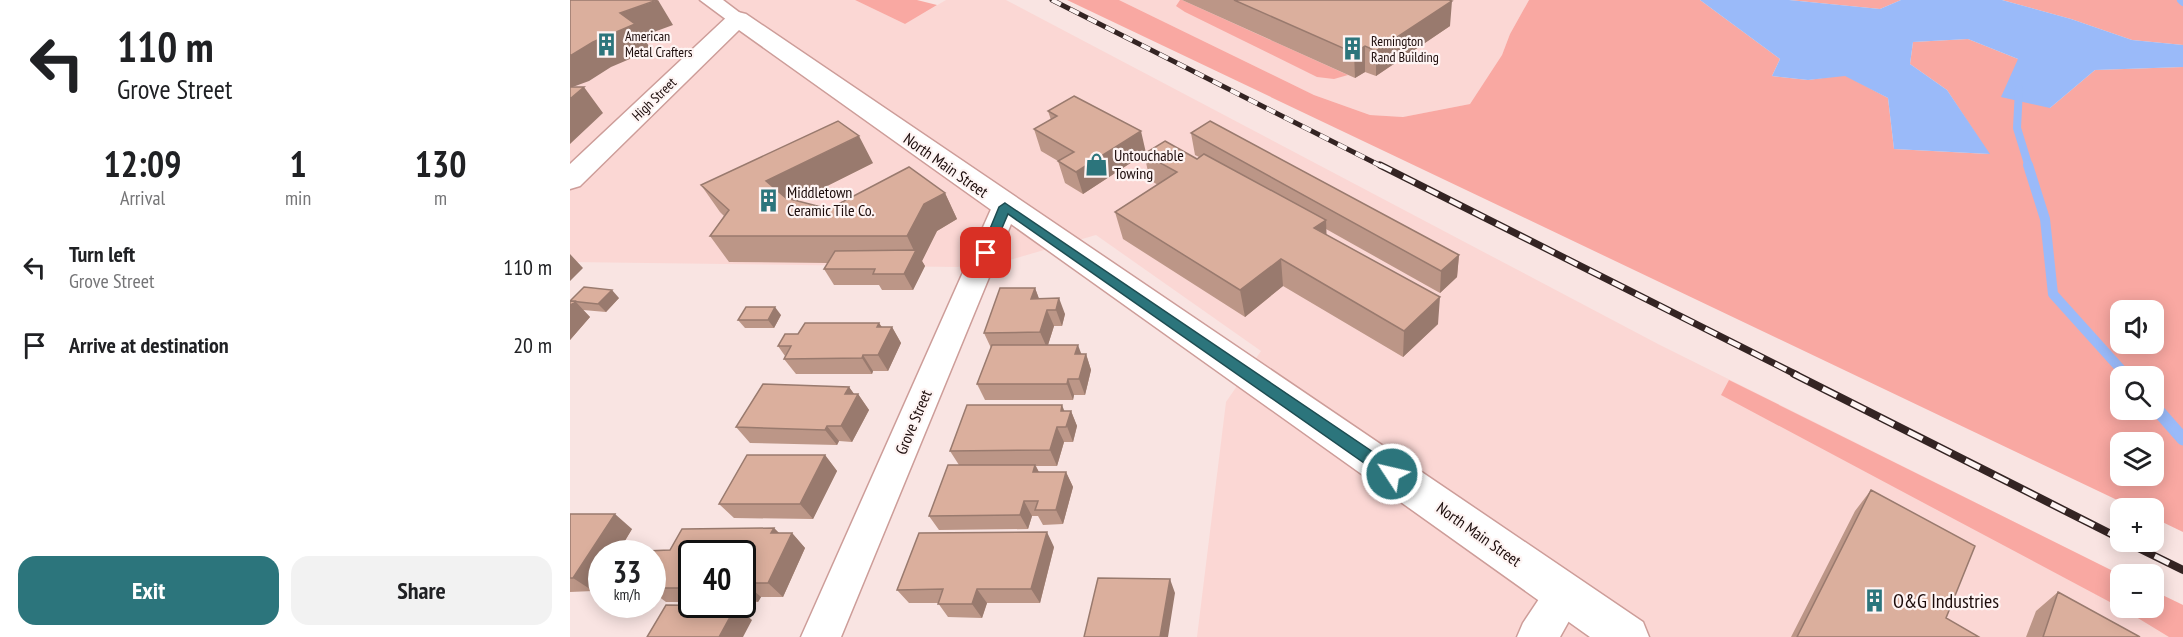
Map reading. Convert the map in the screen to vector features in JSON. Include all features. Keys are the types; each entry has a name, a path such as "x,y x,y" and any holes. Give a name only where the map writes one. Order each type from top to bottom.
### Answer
{"street":[{"name":"North Main Street","path":"710,0 1627,637"},
{"name":"High Street","path":"570,180 738,19"},
{"name":"Grove Street","path":"821,637 1005,207"},
{"path":"1537,637 1565,594"}],"shaded area":[{"path":"570,0 855,0 905,24 946,0 1006,0 1658,344 2110,570 2110,618 2164,618 2164,596 2183,605 2183,637 1197,637 1226,402 1261,351 1096,235 1013,259 957,267 570,262"},
{"path":"855,0 917,0 937,5 905,24"},
{"path":"1067,0 1119,0 1314,95 1370,115 1403,117 1470,104 1502,55 1510,34 1529,0 1700,0 1780,59 1772,76 1808,80 1845,75 1888,98 1894,149 1989,154 1947,90 1910,64 1913,42 1968,39 2018,59 2050,108 2095,70 2183,67 2183,532 2164,523 2164,498 2113,498"},
{"path":"1119,0 1529,0 1510,34 1502,55 1470,104 1403,117 1370,115 1314,95"},
{"path":"1180,0 1348,75 1334,79 1317,77 1185,12 1176,6"},
{"path":"1789,0 1901,0 1880,9"},
{"path":"2002,0 2183,0 2183,45 2132,40 2071,19"},
{"path":"1729,380 2110,570 2110,602 1721,395"},
{"path":"2164,596 2183,605 2183,637 2169,637 2138,618 2164,618"}],"water":[{"path":"1700,0 1789,0 1880,9 1901,0 2002,0 2071,19 2132,40 2183,45 2183,67 2095,70 2050,108 2001,97 2018,59 1968,39 1913,42 1910,64 1947,90 1990,154 1894,149 1888,98 1845,76 1808,80 1772,76 1780,59"}],"building":[{"path":"570,0 657,0 620,13 635,24 593,42 570,56"},
{"path":"1234,0 1452,1 1376,51 1365,46 1354,53"},
{"path":"570,87 584,87 570,99"},
{"path":"1074,96 1141,131 1076,172 1058,161 1074,152 1034,129 1057,116 1048,111"},
{"path":"838,121 859,136 766,181 786,198 829,209 909,167 945,193 924,204 907,236 710,236 729,210 701,185"},
{"path":"1210,121 1459,255 1441,271 1191,133"},
{"path":"1165,141 1197,159 1204,154 1326,220 1314,228 1440,297 1404,331 1281,259 1240,290 1115,212 1177,172 1144,154"},
{"path":"916,250 904,274 873,274 875,269 824,269 835,251"},
{"path":"584,287 612,290 598,304 570,301"},
{"path":"1000,288 1035,288 1031,299 1059,298 1056,310 1047,310 1040,332 984,333"},
{"path":"746,307 775,307 768,320 738,320"},
{"path":"805,323 879,323 877,327 892,327 878,355 863,355 862,358 784,359 791,346 778,346 785,334 798,334"},
{"path":"992,345 1078,345 1075,354 1086,354 1079,379 1068,379 1067,384 977,384"},
{"path":"763,384 849,387 845,394 858,394 841,426 827,426 825,430 736,427"},
{"path":"967,405 1062,405 1061,411 1071,411 1066,427 1057,427 1050,450 950,451"},
{"path":"747,455 825,455 800,504 719,504"},
{"path":"948,465 1035,465 1033,472 1066,472 1056,510 1035,510 1038,501 1024,501 1020,515 929,516"},
{"name":"O&G Industries","path":"1871,490 1975,546 1946,618 1979,637 1797,637"},
{"path":"570,514 615,514 598,540 588,540 588,555 573,578 570,578"},
{"path":"774,528 771,533 792,533 768,583 756,583 756,540 678,540 678,588 666,588 666,550 670,550 682,529"},
{"path":"1047,532 1031,589 977,589 972,604 938,604 943,589 897,590 919,533"},
{"path":"1098,578 1170,579 1160,637 1084,637"},
{"path":"2058,592 2140,637 2043,637"},
{"path":"666,605 678,605 678,618 729,618 719,637 647,637 658,618 666,618"}],"waterway":[{"path":"2019,89 2017,128 2029,167"},
{"path":"2028,165 2045,219 2053,294 2118,366"},
{"path":"2164,417 2183,439"}],"railway":[{"path":"1052,0 1383,167"},
{"path":"1380,165 1797,375"},
{"path":"1794,374 2110,533"},
{"path":"2146,552 2183,570"}],"place":[{"name":"American Metal Crafters","path":"607,44"},
{"name":"Remington Rand Building","path":"1353,49"},
{"name":"Untouchable Towing","path":"1096,164"},
{"name":"Middletown Ceramic Tile Co.","path":"769,201"},
{"name":"O&G Industries","path":"1875,601"}],"route":[{"path":"986,253 1005,207 1392,474"}]}
